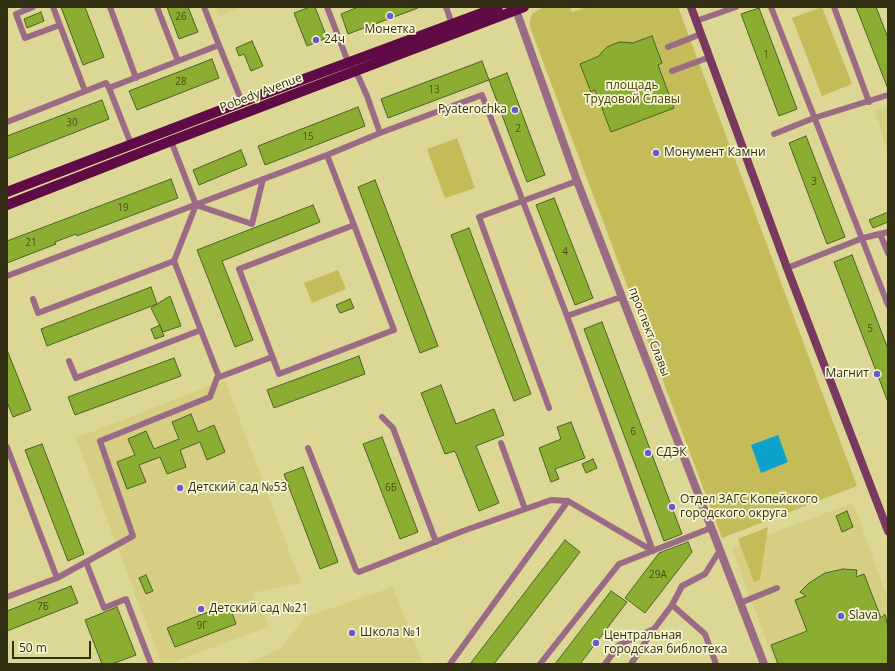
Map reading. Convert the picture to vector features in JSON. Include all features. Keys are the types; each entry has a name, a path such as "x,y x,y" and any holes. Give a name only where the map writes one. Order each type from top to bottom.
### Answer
{"main road":[{"name":"Pobedy Avenue","path":"7,192 348,62 498,7"},
{"path":"691,7 787,268 888,531"},
{"name":"Pobedy Avenue","path":"7,205 518,8"}],"street":[{"name":"проспект Славы","path":"518,8 577,181 764,664"}],"lane":[{"path":"33,7 16,14 26,38 60,25"},
{"path":"53,7 85,92"},
{"path":"110,7 136,78"},
{"path":"157,7 178,61"},
{"path":"204,7 242,102"},
{"path":"327,7 348,62 359,78 367,96 380,133"},
{"path":"446,7 452,24"},
{"path":"696,21 736,7"},
{"path":"771,7 863,238 888,305"},
{"path":"834,7 868,102"},
{"path":"668,47 701,34"},
{"path":"109,88 219,45"},
{"path":"672,71 710,57"},
{"path":"7,122 106,83 131,144"},
{"path":"7,276 482,95 567,316 653,551"},
{"path":"774,134 814,118 888,95"},
{"path":"171,141 196,204 174,261 219,377"},
{"path":"327,155 394,330 279,374 239,270 354,226"},
{"path":"196,204 252,224 263,179"},
{"path":"550,408 479,217 577,181"},
{"path":"787,268 863,238 888,232"},
{"path":"880,234 888,253"},
{"path":"33,299 38,313 174,261"},
{"path":"567,316 621,297"},
{"path":"69,361 76,378 201,330"},
{"path":"7,597 57,578 133,536 100,441 210,397 217,378 272,357"},
{"path":"382,417 393,428 436,542"},
{"path":"501,444 525,509"},
{"path":"7,447 57,578"},
{"path":"308,448 356,570 359,572 551,500 568,501 653,551"},
{"path":"450,664 568,501"},
{"path":"540,664 619,564 711,528"},
{"path":"631,664 672,605 682,586 705,574 720,550"},
{"path":"86,562 104,608 126,600 151,664"},
{"path":"740,603 777,588"},
{"path":"672,605 705,634 716,664"},
{"path":"605,664 619,645 654,629"}],"shaded area":[{"path":"215,7 242,7 219,16"},
{"path":"888,107 888,153 875,111"},
{"name":"Детский сад №53","path":"225,380 301,583 252,593 270,626 169,664 162,664 76,438"},
{"path":"853,503 888,599 888,664 775,664 732,548"},
{"name":"Школа №1","path":"393,587 423,664 246,664 280,649 305,617"}],"green space":[{"name":"площадь Трудовой Славы","path":"544,7 570,7 572,12 587,7 678,7 857,486 722,538 530,27 530,19 533,13"},
{"path":"822,7 852,84 822,96 792,18"},
{"path":"457,138 475,188 445,198 427,149"},
{"path":"338,270 346,289 312,303 304,283"},
{"path":"768,527 760,580 754,582 738,539"}],"water":[{"path":"778,435 788,462 761,473 751,445"}],"building":[{"path":"61,7 85,7 104,57 83,65"},
{"path":"167,7 188,7 198,32 179,39"},
{"path":"310,7 315,7 327,38 307,46 294,13"},
{"path":"358,7 418,8 348,34 341,14"},
{"path":"856,7 876,7 888,38 888,89"},
{"path":"759,8 797,109 779,116 741,14"},
{"path":"41,12 44,21 27,28 24,19"},
{"path":"652,36 662,63 658,65 674,108 611,132 595,90 591,92 580,64 599,56 607,47 614,44 620,42 633,43"},
{"path":"252,41 263,66 251,71 244,54 239,56 236,48"},
{"path":"212,59 219,78 137,110 129,91"},
{"path":"482,61 489,80 388,118 381,99"},
{"path":"507,73 545,175 527,182 489,80"},
{"path":"102,100 109,119 7,159 7,136"},
{"path":"358,107 365,126 265,165 258,146"},
{"path":"806,136 845,237 827,244 789,143"},
{"path":"241,150 247,165 199,185 193,170"},
{"path":"171,179 178,198 77,236 76,234 55,242 56,244 7,263 7,241"},
{"path":"375,180 438,346 420,353 358,187"},
{"path":"554,198 593,298 575,305 536,205"},
{"path":"313,205 320,222 222,261 253,340 235,347 197,250"},
{"path":"888,212 888,222 873,228 869,220"},
{"path":"469,228 531,394 514,401 451,235"},
{"path":"852,255 888,349 888,402 834,262"},
{"path":"151,287 157,304 47,346 41,329"},
{"path":"170,296 181,326 163,332 151,308"},
{"path":"350,299 354,308 340,313 336,305"},
{"path":"602,322 682,534 664,541 584,329"},
{"path":"160,325 164,336 155,339 151,329"},
{"path":"7,350 31,410 13,417 7,402"},
{"path":"359,356 365,374 274,408 267,390"},
{"path":"174,358 181,376 75,415 68,397"},
{"path":"441,385 456,424 494,409 504,435 476,446 499,503 479,511 455,451 445,454 421,393"},
{"path":"191,414 198,432 214,425 225,452 207,460 200,442 180,450 186,467 167,474 160,457 139,465 146,482 127,489 117,462 135,455 128,439 146,431 154,449 179,439 172,422"},
{"path":"571,422 585,458 555,469 559,479 551,482 539,448 561,439 557,427"},
{"path":"382,437 418,532 400,539 363,444"},
{"path":"42,444 84,554 68,561 25,450"},
{"path":"593,459 597,468 586,473 582,464"},
{"path":"303,467 338,562 320,569 284,474"},
{"path":"847,511 853,527 842,532 836,516"},
{"path":"565,540 580,552 494,664 470,664"},
{"path":"688,542 692,552 645,613 625,598 659,553"},
{"name":"Slava","path":"843,569 857,570 856,577 864,574 881,618 885,614 888,628 888,664 778,664 771,645 807,631 795,600 806,596 800,592 809,583 825,573"},
{"path":"146,575 153,591 146,594 139,578"},
{"path":"71,586 78,603 7,631 7,611"},
{"path":"611,591 627,602 580,664 555,664"},
{"path":"229,604 236,624 175,647 167,628"},
{"path":"117,607 136,655 112,664 102,664 85,620"}],"place":[{"name":"Монетка","path":"390,16"},
{"name":"24ч","path":"316,40"},
{"name":"Pyaterochka","path":"515,110"},
{"name":"Монумент Камни","path":"656,153"},
{"name":"Магнит","path":"877,374"},
{"name":"СДЭК","path":"648,453"},
{"name":"Детский сад №53","path":"180,488"},
{"name":"Отдел ЗАГС Копейского городского округа","path":"672,507"},
{"name":"Детский сад №21","path":"201,609"},
{"name":"Slava","path":"841,616"},
{"name":"Школа №1","path":"352,633"},
{"name":"Центральная городская библотека","path":"596,643"}]}
